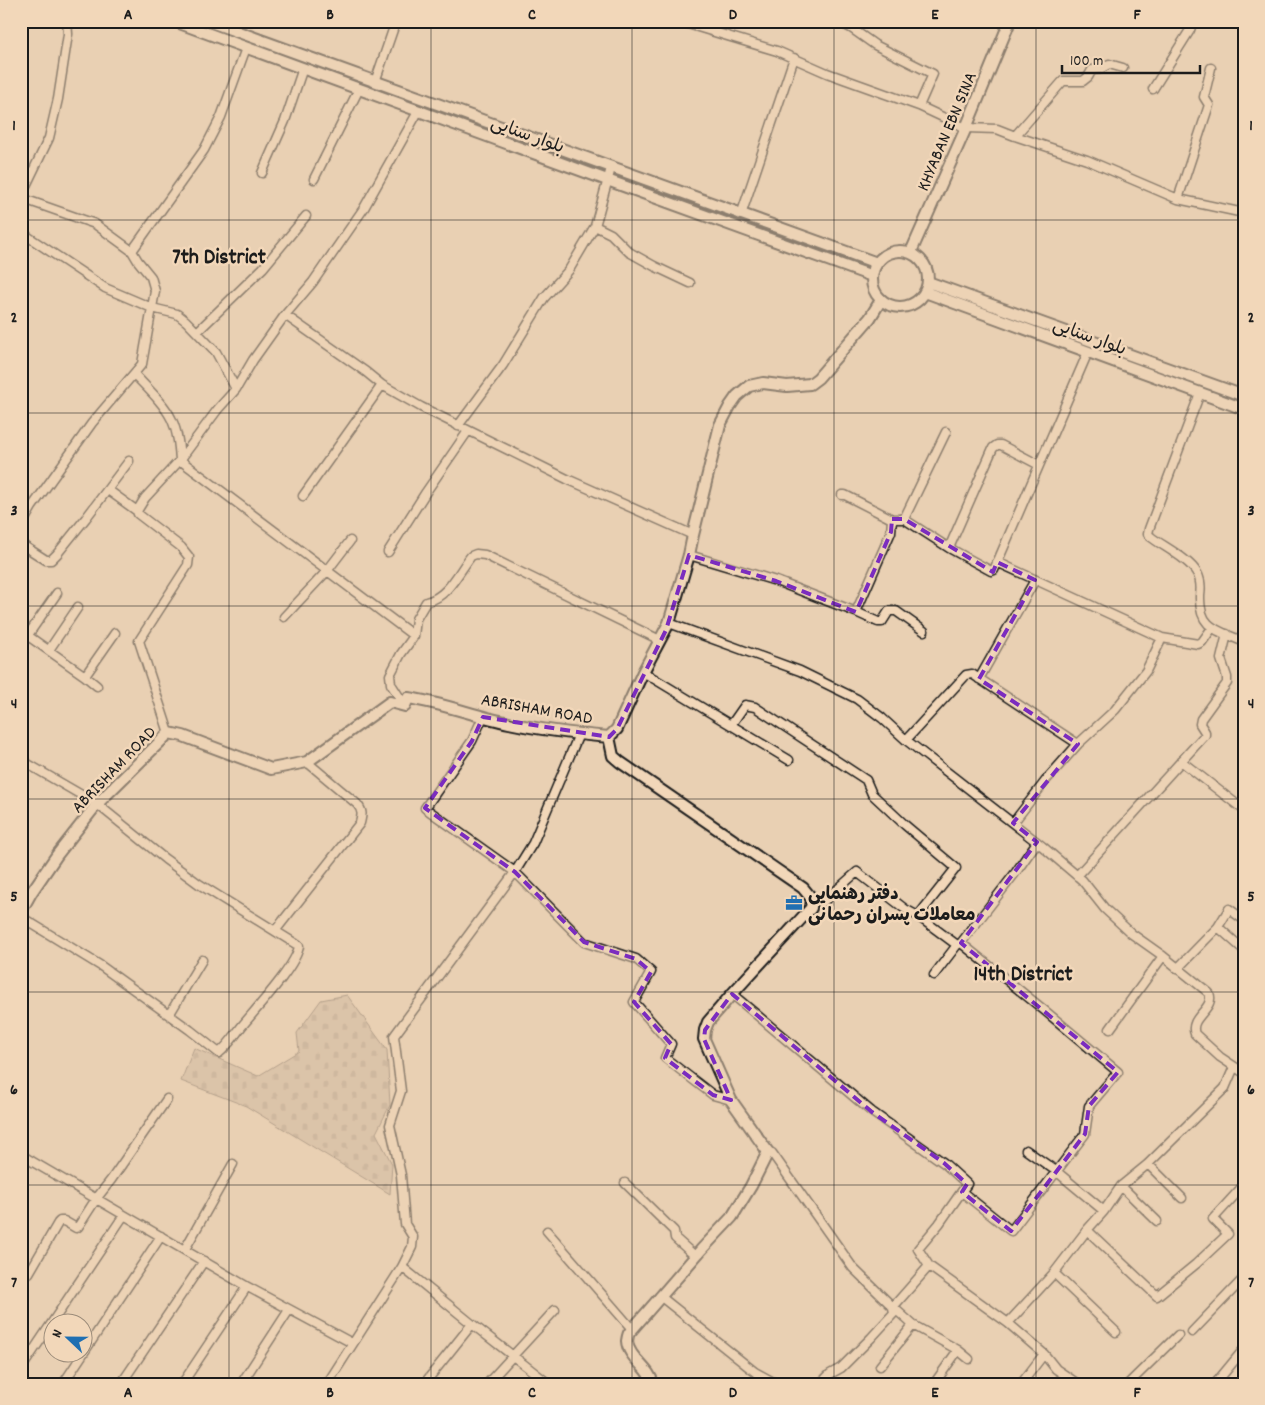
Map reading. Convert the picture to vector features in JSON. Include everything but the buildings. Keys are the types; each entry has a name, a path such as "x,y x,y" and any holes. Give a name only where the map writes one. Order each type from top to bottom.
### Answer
{"main road":[{"name":"بلوار سنایی","path":"174,21 872,276"},
{"name":"بلوار سنایی","path":"208,21 877,263"},
{"name":"KHYABAN EBN SINA","path":"911,252 966,128 1010,21"},
{"path":"896,250 911,252 926,267 928,282 925,292 915,303 894,307 882,300 874,289 872,276 877,263 888,253 896,250"},
{"name":"بلوار سنایی","path":"928,282 1244,396"},
{"name":"بلوار سنایی","path":"925,292 1244,409"},
{"name":"ABRISHAM ROAD","path":"21,911 57,855 97,804 169,733 183,736 271,769 307,762 390,702 405,706 408,698 508,723 609,737 617,729 642,672 669,623 689,555 720,425 737,396 749,386 763,382 787,386 810,384 818,378 870,318 882,300"},
{"path":"609,737 613,756 620,762 803,888 812,899 811,908 732,994 708,1022 705,1030 704,1039 731,1100 768,1152 751,1186 732,1217 695,1256 629,1333 627,1341 631,1353 651,1378 653,1384"}],"street":[{"path":"21,526 92,423 142,364 155,291 151,277 132,251 95,224 21,197 49,138 58,99 68,34 67,21"},
{"path":"375,82 396,21"},
{"path":"678,21 777,51 827,73 918,106 966,128 997,129 1087,160 1178,199 1244,213"},
{"path":"837,21 876,45 933,74 918,106"},
{"path":"1153,89 1194,21"},
{"path":"132,251 204,150 221,117 246,48"},
{"path":"741,215 794,58"},
{"path":"1014,136 1063,81 1083,80 1088,77 1092,70 1100,69 1109,64 1123,68"},
{"path":"262,173 285,121 303,68"},
{"path":"1178,199 1209,105 1204,97 1211,68"},
{"path":"314,179 359,89"},
{"path":"137,511 145,498 180,460 218,409 236,389 253,360 285,315 313,282 364,208 419,110"},
{"path":"458,426 504,365 544,298 569,270 594,226 611,168"},
{"path":"197,332 263,268 306,216"},
{"path":"594,226 612,234 629,252 690,283"},
{"path":"21,232 105,288 152,308 177,314 216,352 236,389"},
{"path":"285,315 382,385 413,403 567,479 693,535"},
{"path":"842,496 892,519 904,520 949,548 991,571 994,570 1088,352"},
{"path":"134,374 172,420 178,438 180,460 414,636"},
{"path":"303,496 382,385"},
{"path":"1200,393 1148,534 1188,563 1197,574 1201,585 1201,612 1203,618 1212,628 1244,642"},
{"path":"388,552 468,431"},
{"path":"904,520 946,432"},
{"path":"949,548 993,448 1001,445 1039,465"},
{"path":"23,548 46,560 51,560 81,526 129,461"},
{"path":"108,490 181,547 189,557 188,565 139,641 169,733"},
{"path":"856,612 891,532 892,519"},
{"path":"284,617 327,571 350,541"},
{"path":"405,706 391,684 390,675 401,654 414,636 416,619 426,602 444,594 471,556 476,554 485,555 660,640"},
{"path":"689,555 776,581 878,622 882,622 889,611 896,611 924,632"},
{"path":"997,562 1162,638 1198,644 1202,642 1212,628"},
{"path":"979,679 1035,580"},
{"path":"57,593 25,633 97,686"},
{"path":"49,650 78,607"},
{"path":"669,623 800,671 857,699 882,718 906,740 1037,842 1082,880 1105,909 1132,934 1209,993 1211,997 1210,1002 1195,1021 1193,1030 1195,1034 1234,1067 1244,1073"},
{"path":"85,676 115,633"},
{"path":"1077,876 1206,732 1200,724 1201,719 1227,683 1228,677 1221,659 1227,634"},
{"path":"1013,823 1047,779 1078,744 1114,710 1146,671 1162,638"},
{"path":"642,672 789,760"},
{"path":"906,740 966,675 972,674 1078,744"},
{"path":"731,725 745,705 755,707 866,780 872,794 956,868 918,916"},
{"path":"483,716 472,741 425,808 515,872 584,942 636,959 652,972 634,1002 671,1044 666,1058 713,1095 731,1100"},
{"path":"327,1384 402,1267 412,1247 413,1237 405,1224 401,1174 390,1125 401,1091 394,1036 515,872 533,843 580,734"},
{"path":"21,760 97,804 199,884 296,944 299,946 299,949 293,962 267,997 221,1052 217,1053 190,1030 102,966 21,917"},
{"path":"1181,761 1244,810"},
{"path":"275,931 360,823 362,816 362,810 357,804 307,762"},
{"path":"934,975 1016,872 1037,842"},
{"path":"812,899 823,902 857,872 906,910 959,944 1044,1010 1118,1072 1089,1106 1085,1134 1012,1231 962,1192"},
{"path":"1177,968 1218,927 1229,909 1240,917 1244,914"},
{"path":"1218,927 1244,950"},
{"path":"1110,1029 1163,956"},
{"path":"169,1015 202,960"},
{"path":"732,994 872,1112 944,1163 967,1184 939,1224 918,1249 929,1266 1008,1323 1044,1354 1056,1369 1078,1384"},
{"path":"1008,1323 1054,1273 1104,1211 1120,1186 1148,1164 1225,1088 1234,1067"},
{"path":"29,1274 60,1221 64,1221 76,1228 78,1227 167,1099"},
{"path":"1026,1150 1056,1171 1104,1211"},
{"path":"768,1152 772,1153 853,1268 913,1325 958,1350 970,1359"},
{"path":"21,1155 246,1286 352,1343"},
{"path":"185,1249 232,1164"},
{"path":"1148,1164 1182,1198"},
{"path":"625,1183 674,1231 675,1238 695,1256"},
{"path":"1087,1230 1157,1296 1196,1264 1228,1234 1213,1219 1244,1185"},
{"path":"1120,1186 1157,1221"},
{"path":"21,1369 124,1215"},
{"path":"547,1231 632,1329"},
{"path":"63,1384 161,1236"},
{"path":"121,1384 204,1261"},
{"path":"893,1307 929,1266"},
{"path":"402,1267 548,1384"},
{"path":"1054,1273 1116,1332"},
{"path":"1192,1332 1244,1278"},
{"path":"182,1384 246,1286"},
{"path":"1237,1286 1244,1292"},
{"path":"660,1296 755,1372 777,1384"},
{"path":"820,1384 830,1374 841,1368 872,1338 894,1313 893,1307"},
{"path":"241,1384 289,1310"},
{"path":"487,1384 555,1310"},
{"path":"424,1384 472,1324"},
{"path":"880,1366 913,1325"},
{"path":"1128,1384 1178,1335"},
{"path":"1215,1384 1243,1350 1244,1344"},
{"path":"934,1384 958,1350"},
{"path":"1021,1384 1044,1354"}],"highlighted area":[{"path":"892,519 904,519 993,572 997,562 1035,580 979,679 1078,744 1013,823 1037,842 961,943 1118,1072 1089,1106 1085,1134 1011,1231 962,1192 967,1184 944,1163 872,1112 732,994 705,1030 704,1039 731,1100 713,1095 665,1058 671,1044 634,1002 651,972 636,959 584,942 515,872 425,808 472,741 483,717 609,737 617,729 666,630 689,555 776,581 856,612 891,532"}],"green space":[{"path":"347,995 387,1050 390,1105 376,1133 392,1164 390,1194 246,1106 181,1081 194,1048 258,1076 299,1051 297,1033 321,1000"}],"place":[{"name":"دفتر رهنمایی معاملات پسران رحمانی","path":"794,903"}],"district":[{"name":"7th District","path":"219,255"},
{"name":"14th District","path":"1023,972"}]}
